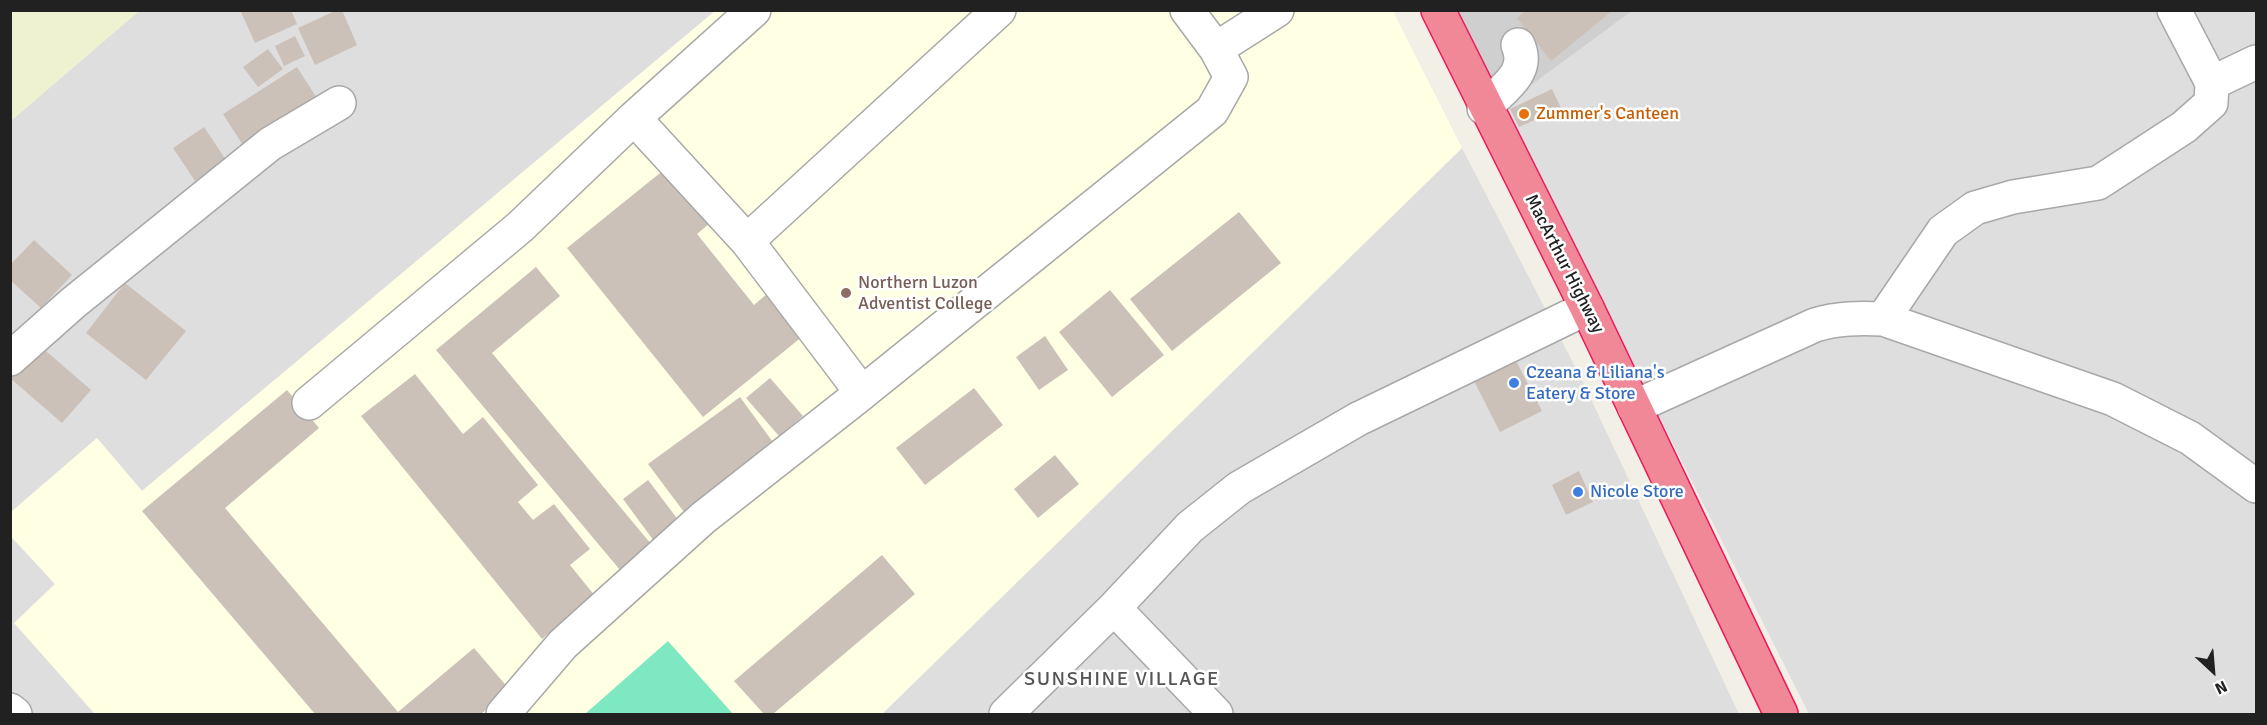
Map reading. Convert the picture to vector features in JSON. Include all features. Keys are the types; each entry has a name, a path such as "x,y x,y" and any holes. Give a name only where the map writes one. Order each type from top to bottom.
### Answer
{"highway":[{"name":"MacArthur Highway","path":"1438,10 1484,108 1587,308 1781,714"}],"street":[{"path":"309,404 520,227 634,118 754,10"},
{"path":"747,241 999,10"},
{"path":"503,714 563,644 703,518 1212,111 1231,77 1216,49 1187,10"},
{"path":"1216,49 1277,10"},
{"path":"1883,320 1942,231 1976,208 2013,197 2098,183 2184,128 2211,103 2212,83 2174,10"},
{"path":"1484,108 1520,70 1522,55 1518,45"},
{"path":"2212,83 2256,62"},
{"path":"10,359 73,303 270,144 339,103"},
{"path":"634,118 747,241 862,393"},
{"path":"1006,714 1114,608 1190,527 1239,488 1358,419 1587,308"},
{"path":"1634,407 1815,325 1853,318 1883,320 2114,399 2190,438 2256,486"},
{"path":"1114,608 1216,714"},
{"path":"10,710 15,714"}],"shaded area":[{"path":"11,10 139,10 139,11 11,121"},
{"path":"139,11 715,11 142,491 97,438 11,512 10,121"},
{"name":"Northern Luzon Adventist College","path":"715,11 1393,11 1462,148 882,714 95,714 14,623 55,584 11,536 11,512 97,438 142,491"},
{"path":"1449,11 1632,11 1503,106"},
{"path":"1632,11 2256,11 2256,714 1809,714 1503,106"},
{"path":"1462,148 1581,378 1739,714 882,714"},
{"path":"10,536 55,584 15,623 95,714 11,714"}],"green space":[{"path":"668,641 733,714 585,714"}],"building":[{"path":"240,10 291,10 297,24 255,43"},
{"path":"337,10 342,10 357,45 315,65 298,28"},
{"path":"1526,10 1613,10 1551,61 1517,18"},
{"path":"295,36 305,56 284,66 275,46"},
{"path":"268,49 283,69 258,87 243,67"},
{"path":"297,67 320,103 246,150 223,114"},
{"path":"1552,89 1561,108 1519,127 1510,109"},
{"path":"204,127 226,160 195,181 173,148"},
{"path":"665,169 709,224 697,234 754,305 768,293 803,336 703,417 567,248"},
{"path":"1239,212 1281,263 1172,351 1130,299"},
{"path":"34,240 72,275 41,308 10,280 10,265"},
{"path":"536,267 560,296 492,353 651,544 620,570 436,350"},
{"path":"125,283 186,331 146,380 86,333"},
{"path":"1110,290 1164,355 1112,397 1059,332"},
{"path":"1045,336 1068,370 1039,390 1016,357"},
{"path":"39,345 91,390 62,423 10,378"},
{"path":"1515,359 1542,411 1500,432 1474,381"},
{"path":"415,374 463,434 483,417 538,485 518,502 533,520 554,504 590,549 570,565 595,596 542,639 361,416"},
{"path":"770,378 803,416 779,436 746,398"},
{"path":"974,388 1003,425 925,485 896,448"},
{"path":"287,390 319,428 225,508 398,712 474,648 510,690 481,714 315,714 142,511"},
{"path":"740,397 775,445 684,512 648,464"},
{"path":"1055,455 1079,484 1038,518 1014,489"},
{"path":"1579,471 1593,502 1566,515 1552,485"},
{"path":"648,480 679,521 654,541 623,499"},
{"path":"882,555 915,594 773,714 764,714 734,681"}],"place":[{"name":"Zummer's Canteen","path":"1524,114"},
{"name":"Northern Luzon Adventist College","path":"846,293"},
{"name":"Czeana & Liliana's Eatery & Store","path":"1514,383"},
{"name":"Nicole Store","path":"1578,492"}],"district":[{"name":"SUNSHINE VILLAGE","path":"1122,680"}]}
